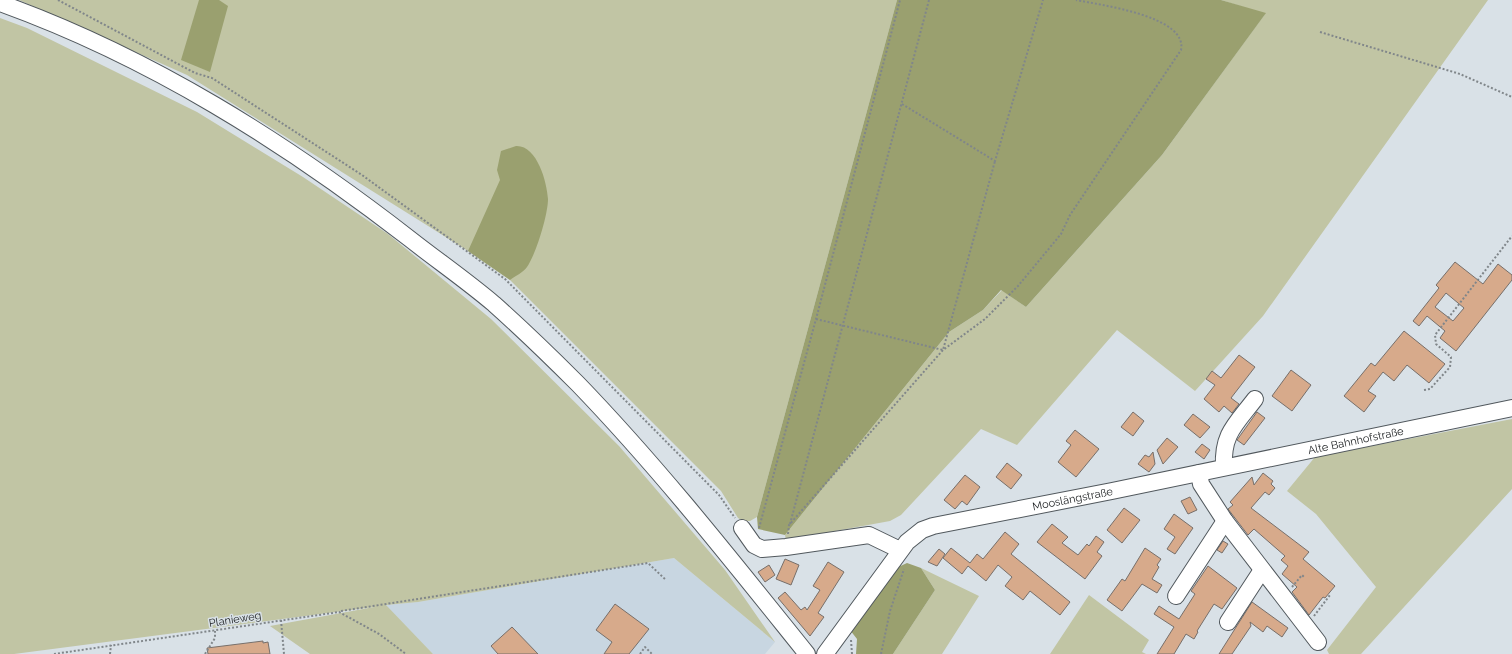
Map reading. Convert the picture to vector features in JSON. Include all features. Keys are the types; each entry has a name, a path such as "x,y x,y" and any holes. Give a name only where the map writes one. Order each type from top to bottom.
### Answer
{"street":[{"path":"0,3 36,16 154,70 273,140 352,194 493,303 577,384 684,502 807,654"},
{"path":"1224,468 1224,449 1228,436 1255,399"},
{"name":"Alte Bahnhofstraße","path":"1199,473 1280,453 1512,408"},
{"path":"1199,473 1201,484 1225,521 1318,642"},
{"name":"Mooslängstraße","path":"825,654 900,550 922,530 933,526 1199,473"},
{"path":"1176,596 1225,521"},
{"path":"742,528 754,546 762,549 869,535 900,550"},
{"path":"1228,622 1262,570"}],"path":[{"path":"754,546 816,319 900,0"},
{"path":"786,547 789,525 929,0"},
{"path":"943,350 995,161 1043,0"},
{"path":"789,525 943,350 985,319 1018,286 1062,234 1070,215 1181,50 1182,43 1176,31 1163,22 1118,8 1076,0"},
{"path":"1320,32 1460,74 1512,97"},
{"path":"902,104 995,161"},
{"path":"1424,390 1430,389 1450,367 1451,357 1436,344 1435,336 1512,236"},
{"path":"816,319 943,350"},
{"path":"881,654 890,611 904,572 900,550"},
{"name":"Planieweg","path":"54,654 215,631 648,563 666,580"},
{"path":"1283,597 1302,575 1304,577"},
{"path":"1305,626 1330,595"},
{"path":"339,612 379,634 406,654"},
{"path":"280,620 284,654"},
{"path":"205,654 215,638 215,631"},
{"path":"110,654 111,645"},
{"path":"640,654 645,647 652,654"}],"shaded area":[{"path":"674,558 775,642 765,654 433,654 385,605 418,602"}],"green space":[{"path":"19,0 897,0 757,517 750,521 743,521 738,518 721,491 510,280 468,251 187,75"},
{"path":"199,0 219,0 228,6 210,72 181,60"},
{"path":"897,0 1221,0 1266,13 1162,155 1026,307 1001,290 983,310 949,332 785,535 758,529 757,517"},
{"path":"1221,0 1488,0 1263,316 1195,391 1117,330 1017,445 981,429 901,515 890,521 786,540 785,535 949,332 983,310 1002,290 1026,307 1162,155 1265,14"},
{"path":"0,18 27,28 197,112 303,177 388,234 491,319 619,446 725,570 775,642 674,558 418,602 386,605 433,654 310,654 270,626 374,607 14,654 0,654"},
{"path":"516,146 523,147 530,151 540,166 546,183 548,199 544,224 538,244 524,271 510,280 468,251 500,180 497,170 501,151"},
{"path":"1512,419 1512,489 1361,654 1329,654 1327,650 1376,587 1316,514 1287,491 1315,457"},
{"path":"907,563 921,568 935,590 893,654 856,654 857,639 850,630 894,569"},
{"path":"921,568 979,596 942,654 893,654 935,590"},
{"path":"1089,595 1149,640 1142,652 1146,654 1050,654"}],"building":[{"path":"1455,262 1483,284 1498,264 1512,275 1512,280 1456,351 1440,338 1445,331 1427,316 1419,326 1413,321 1439,288 1436,285","holes":["1446,293 1464,308 1453,321 1435,307"]},
{"path":"1404,331 1445,364 1429,383 1407,365 1394,381 1383,372 1368,391 1376,396 1364,412 1344,396 1371,363 1375,366"},
{"path":"1239,355 1255,367 1231,398 1239,404 1232,413 1224,406 1219,412 1204,399 1215,385 1206,379 1212,371 1221,378"},
{"path":"1291,370 1311,385 1292,411 1272,396"},
{"path":"1133,412 1144,421 1133,436 1121,427"},
{"path":"1257,412 1265,418 1244,445 1237,440"},
{"path":"1193,414 1210,427 1200,438 1184,425"},
{"path":"1075,430 1099,449 1076,477 1058,462 1071,445 1066,441"},
{"path":"1167,438 1178,447 1163,464 1157,450"},
{"path":"1202,444 1210,450 1204,459 1195,452"},
{"path":"1153,452 1155,464 1149,472 1138,464 1145,455 1149,457"},
{"path":"1007,463 1022,475 1011,489 996,477"},
{"path":"1263,473 1273,481 1271,484 1275,488 1269,495 1265,492 1251,508 1309,552 1303,559 1335,586 1325,598 1323,597 1309,615 1292,592 1297,587 1282,574 1288,566 1281,560 1285,556 1254,529 1248,535 1228,509 1233,505 1230,502 1252,477 1254,485"},
{"path":"965,475 980,487 967,505 962,501 955,509 944,500"},
{"path":"1190,497 1197,510 1188,514 1181,501"},
{"path":"1124,508 1140,520 1122,543 1107,530"},
{"path":"1174,514 1193,528 1175,554 1167,549 1175,537 1164,529"},
{"path":"1052,524 1068,537 1062,543 1078,555 1087,544 1089,546 1096,536 1104,542 1097,552 1102,556 1085,579 1037,542"},
{"path":"1005,532 1019,544 1011,554 1070,602 1060,615 1030,591 1023,600 1005,586 1012,577 998,565 986,581 968,566 962,574 943,558 951,548 970,563 977,554 983,559"},
{"path":"1223,541 1228,544 1222,553 1217,550"},
{"path":"1145,548 1161,559 1157,565 1159,567 1152,579 1162,585 1157,593 1142,584 1122,611 1107,600 1122,579 1125,581"},
{"path":"939,549 945,554 937,566 928,562"},
{"path":"785,559 799,565 791,585 776,579"},
{"path":"828,562 844,572 818,613 824,617 810,636 778,598 785,592 801,610 805,607 807,610 820,590 813,586"},
{"path":"769,565 775,575 765,582 758,572"},
{"path":"1208,566 1237,588 1222,609 1214,604 1197,631 1198,632 1194,639 1186,634 1174,654 1157,654 1174,627 1154,614 1159,606 1179,619 1195,594 1191,591"},
{"path":"1252,602 1288,628 1282,637 1267,626 1263,632 1250,622 1251,626 1232,654 1219,654"},
{"path":"615,604 649,629 629,654 604,654 612,642 596,630"},
{"path":"512,627 538,654 498,654 491,646"},
{"path":"263,641 263,643 268,642 270,654 208,654 207,648"}]}
